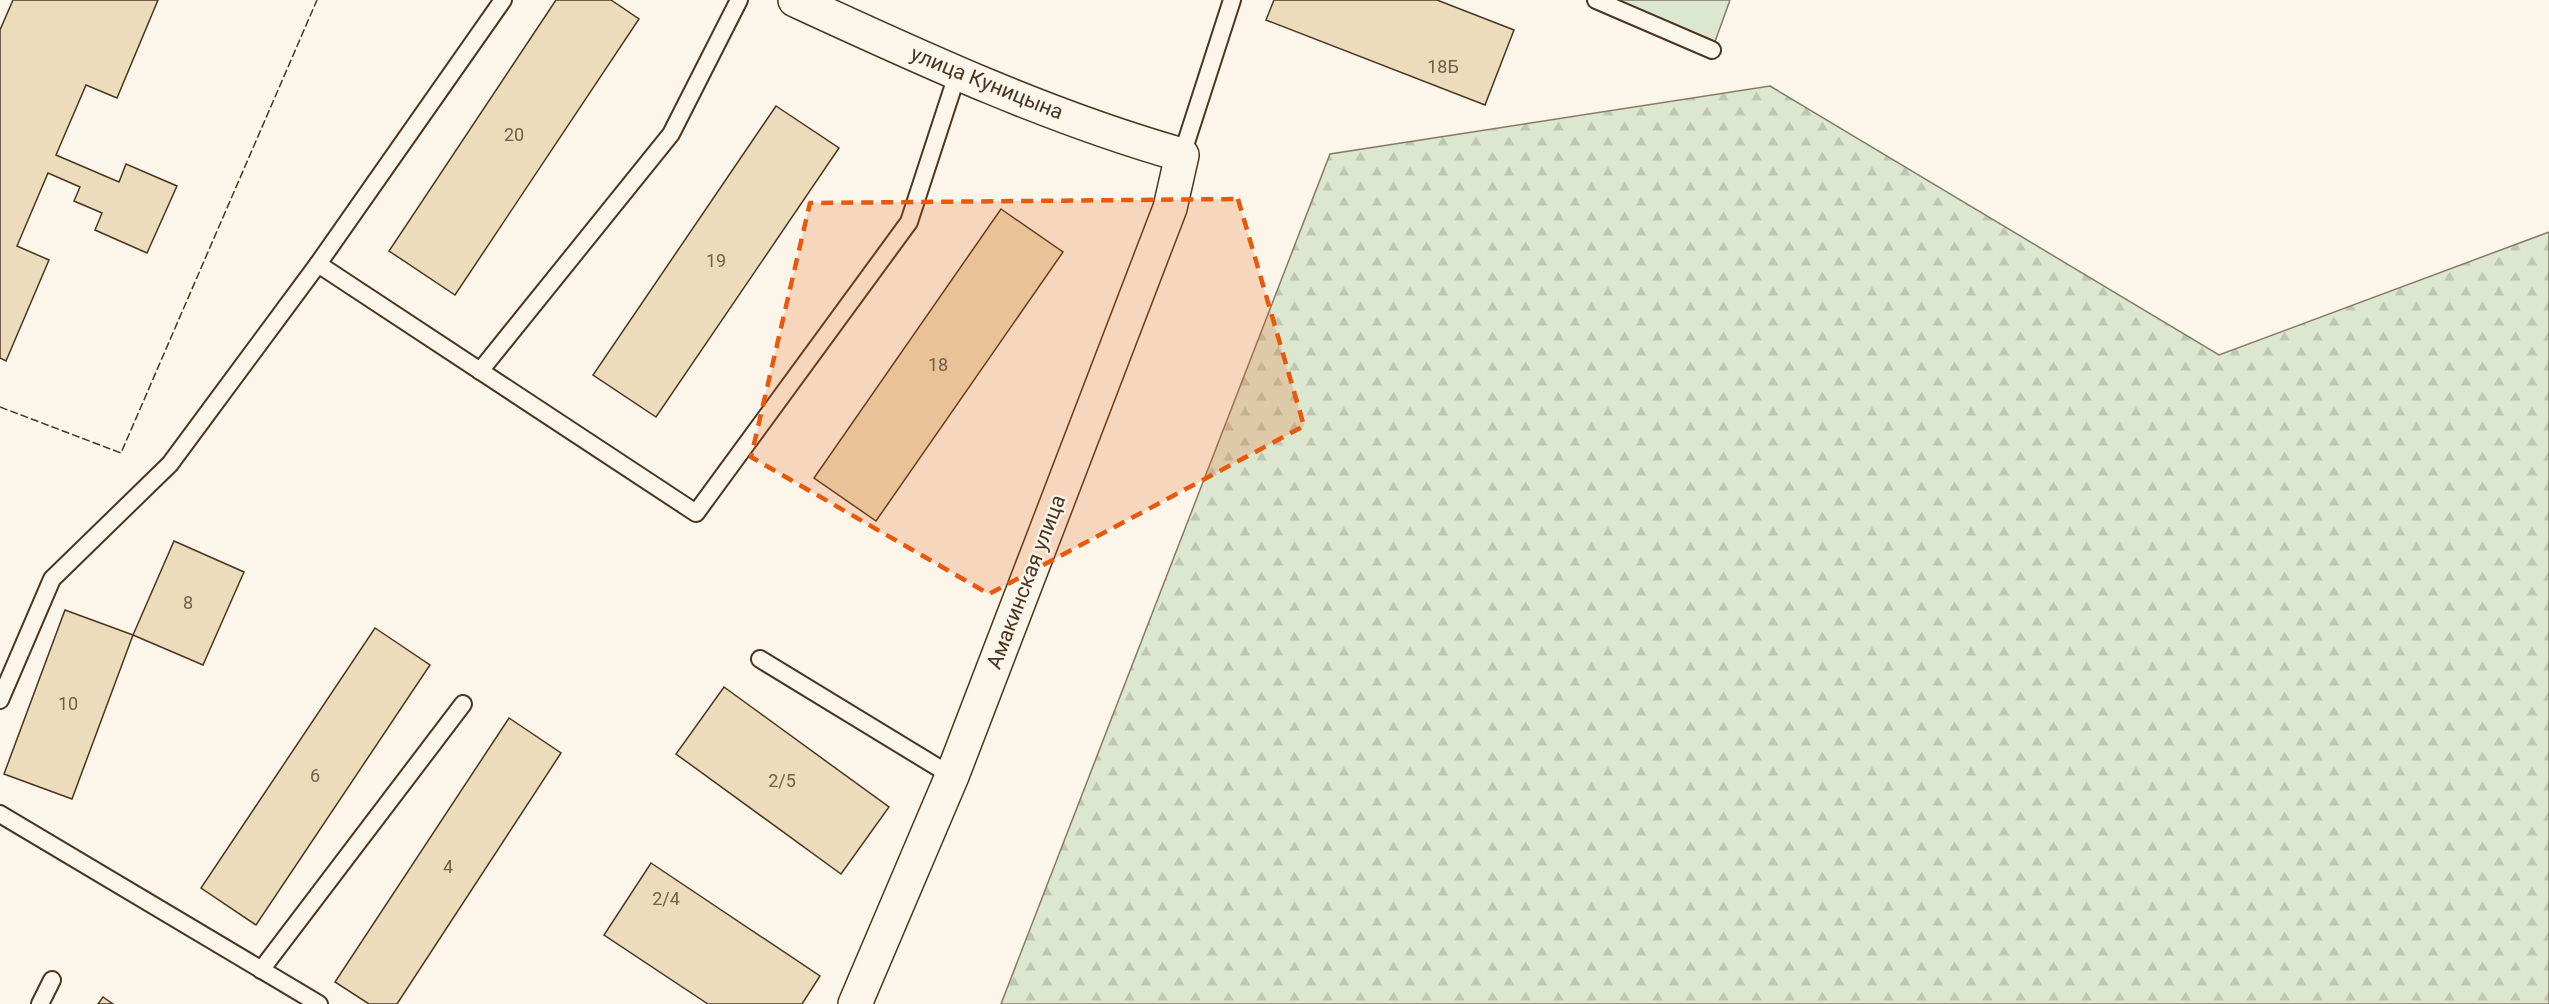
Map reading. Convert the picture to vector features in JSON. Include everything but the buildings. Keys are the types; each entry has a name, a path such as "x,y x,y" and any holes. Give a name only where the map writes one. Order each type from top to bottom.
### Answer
{"street":[{"name":"улица Куницына","path":"795,0 957,75 1144,144 1182,155"},
{"name":"Амакинская улица","path":"855,1004 952,776 1170,208 1182,155"}],"lane":[{"path":"0,700 52,579 170,464 318,264 503,0"},
{"path":"480,371 671,134 739,0"},
{"path":"1182,155 1232,0"},
{"path":"1596,0 1712,50"},
{"path":"318,264 696,513 909,222 957,75"},
{"path":"760,659 952,776"},
{"path":"261,970 463,704"},
{"path":"0,814 319,1004"},
{"path":"40,1004 52,980"}],"highlighted area":[{"path":"1238,199 1304,426 989,594 751,457 810,203"}],"green space":[{"path":"1596,0 1730,0 1712,50"},
{"path":"1770,86 2219,355 2549,232 2549,1004 1001,1004 1330,154"}],"fence":[{"path":"0,407 121,453 317,0"}]}
